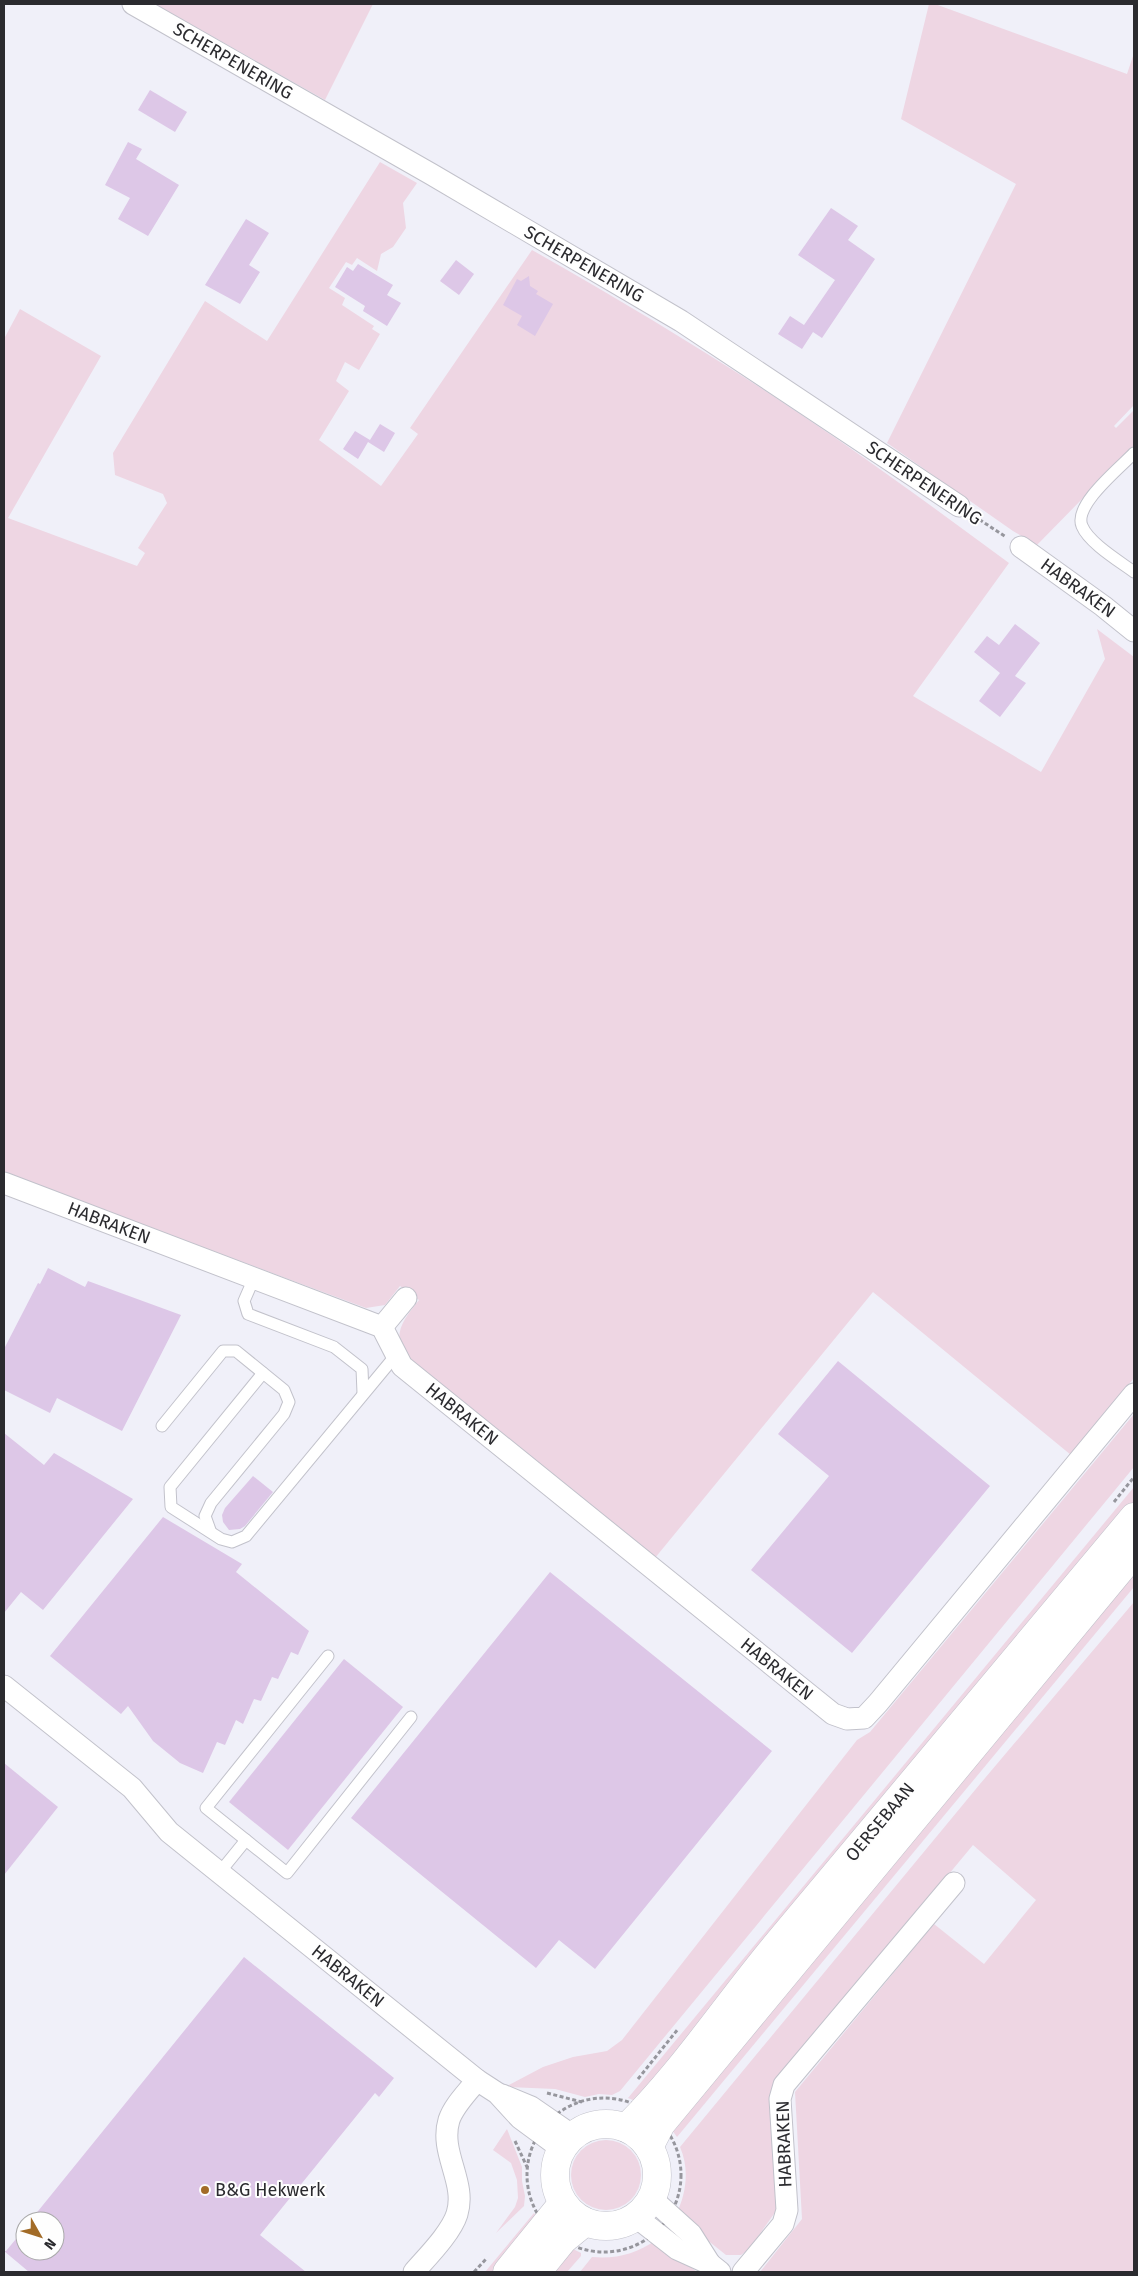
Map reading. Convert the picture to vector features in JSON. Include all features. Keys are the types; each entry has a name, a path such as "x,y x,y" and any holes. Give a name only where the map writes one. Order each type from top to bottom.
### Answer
{"main road":[{"name":"OERSEBAAN","path":"645,2128 688,2059 752,1974 1134,1517"},
{"name":"OERSEBAAN","path":"645,2128 1134,1553"},
{"path":"599,2124 645,2128 657,2172 653,2216 620,2224 602,2226 585,2222 573,2214 563,2203 556,2185 556,2166 568,2142 585,2128 599,2124"},
{"path":"537,2272 554,2233 563,2203"},
{"path":"507,2272 554,2233 585,2222"}],"street":[{"name":"SCHERPENERING","path":"133,4 431,174 681,321 959,506"},
{"name":"HABRAKEN","path":"1021,547 1103,606 1134,631"},
{"name":"HABRAKEN","path":"4,1183 382,1327 402,1366 833,1714 847,1719 864,1718 878,1703 1134,1394"},
{"path":"382,1327 406,1298"},
{"name":"HABRAKEN","path":"4,1686 132,1788 169,1832 477,2080 497,2093 520,2118 546,2126 568,2142"},
{"name":"HABRAKEN","path":"743,2272 783,2224 787,2210 780,2099 784,2085 954,1883"},
{"path":"414,2272 446,2234 457,2214 460,2189 447,2146 449,2120 458,2103 477,2080"},
{"path":"653,2216 691,2234 715,2268"}],"lane":[{"path":"1134,453 1090,496 1081,512 1081,525 1093,541 1134,572"},
{"path":"254,1278 244,1301 248,1314 334,1347 362,1369 363,1393"},
{"path":"162,1426 223,1351 236,1351 284,1390 289,1402 284,1414 211,1502 205,1516 210,1530"},
{"path":"262,1373 170,1487 171,1507 210,1530 221,1539 232,1542 246,1536 396,1355"},
{"path":"328,1656 206,1808 287,1872 411,1717"},
{"path":"220,1872 246,1840"}],"path":[{"name":"SCHERPENERING","path":"959,506 1021,547"},
{"path":"601,2099 620,2100 645,2128 675,2144 680,2172 680,2188 653,2216 635,2245 612,2252 587,2250 554,2233 532,2204 527,2180 530,2155 546,2126 570,2106 601,2099"}],"shaded area":[{"path":"155,4 373,4 325,100"},
{"path":"929,4 935,4 1127,74 1134,53 1134,405 1114,426 1116,428 1134,410 1134,446 1037,545 1013,531 887,443 1016,184 901,119"},
{"path":"380,162 417,183 403,203 406,228 393,247 381,254 377,271 357,258 352,265 346,262 329,288 345,298 342,305 374,326 372,329 380,334 359,370 345,362 336,381 349,391 319,440 381,486 418,434 410,428 532,250 610,295 763,389 880,469 1009,563 913,696 1041,772 1105,659 1097,629 1134,657 1134,1378 1071,1455 873,1292 655,1558 404,1355 399,1339 400,1332 405,1319 419,1300 400,1286 385,1305 366,1308 4,1173 4,339 20,309 101,356 8,518 137,566 145,553 138,548 167,503 163,494 115,475 113,453 205,301 267,341"},
{"path":"1134,1414 1134,1467 620,2091 612,2095 599,2094 585,2097 555,2089 505,2087 543,2067 573,2057 607,2051 622,2040 857,1740 870,1732"},
{"path":"1134,1487 1134,1510 645,2105 628,2098"},
{"path":"1134,1566 1134,1587 677,2137 669,2126"},
{"path":"1134,1602 1134,2272 760,2272 802,2219 795,2092 934,1924 984,1964 1036,1900 973,1845 787,2069 779,2197 776,2211 749,2249 741,2255 726,2255 676,2215 686,2182 685,2164 680,2147 980,1784"},
{"path":"507,2129 522,2167 525,2196 524,2206 496,2233 515,2207 518,2198 517,2180 511,2163 493,2150"},
{"path":"606,2140 619,2143 631,2150 638,2162 641,2175 638,2188 631,2200 619,2207 606,2210 593,2207 581,2200 574,2188 571,2175 574,2162 581,2150 593,2143"},
{"path":"534,2213 542,2224 505,2272 485,2272"},
{"path":"656,2240 697,2272 580,2272 592,2257 610,2257 634,2252"},
{"path":"567,2246 581,2253 581,2256 567,2272 546,2272"}],"building":[{"path":"150,90 187,112 175,132 138,110"},
{"path":"128,142 142,149 136,159 179,185 148,236 118,219 130,198 105,185"},
{"path":"831,208 858,226 848,240 875,259 822,338 813,332 802,349 778,334 790,316 804,325 835,280 798,255"},
{"path":"246,219 269,233 249,265 260,272 240,304 205,285"},
{"path":"456,260 474,274 459,295 440,281"},
{"path":"358,264 393,285 387,295 401,303 387,326 363,311 365,306 335,287 347,267 353,271"},
{"path":"529,276 530,286 538,291 536,294 553,304 535,336 517,325 522,316 503,305 517,279 521,281"},
{"path":"380,424 395,433 384,452 368,442 358,459 343,449 355,431 370,440"},
{"path":"1015,624 1040,643 1015,676 1026,683 1000,717 979,701 1000,673 974,652 987,636 999,645"},
{"path":"48,1268 85,1287 88,1281 181,1315 122,1431 57,1398 50,1413 4,1390 4,1349 38,1283 40,1284"},
{"path":"838,1361 990,1486 852,1653 751,1570 829,1476 778,1434"},
{"path":"4,1433 44,1465 54,1453 133,1499 43,1610 21,1592 4,1613"},
{"path":"253,1476 273,1492 245,1526 240,1529 229,1530 223,1522 222,1515 225,1508"},
{"path":"163,1517 242,1564 236,1572 309,1631 298,1655 291,1652 278,1679 272,1677 261,1701 254,1699 243,1724 236,1720 225,1745 217,1742 203,1773 180,1763 153,1741 128,1706 121,1714 50,1656"},
{"path":"550,1572 772,1751 595,1969 559,1940 536,1968 351,1818"},
{"path":"344,1659 403,1707 288,1850 229,1802"},
{"path":"4,1763 58,1807 4,1875"},
{"path":"244,1957 394,2078 379,2097 375,2093 260,2235 306,2272 29,2272 16,2261 65,2261 65,2211 38,2211"},
{"path":"15,2240 15,2260 4,2251"}],"place":[{"name":"B&G Hekwerk","path":"205,2190"}]}
